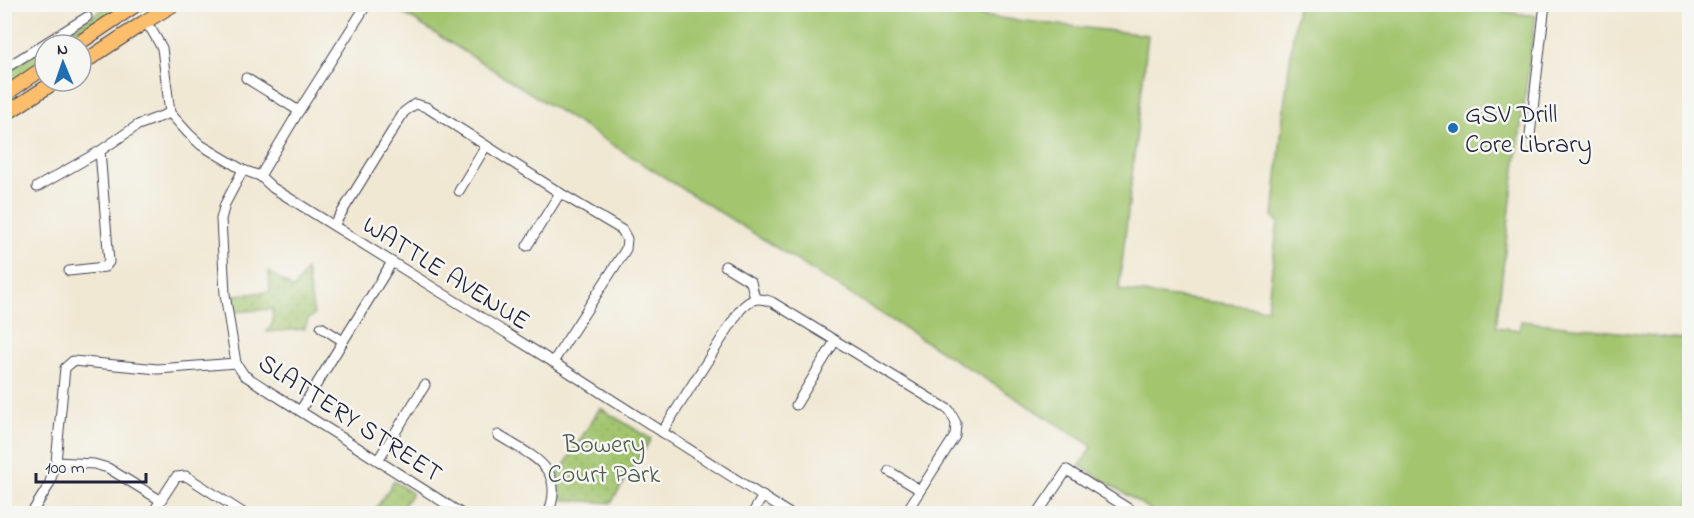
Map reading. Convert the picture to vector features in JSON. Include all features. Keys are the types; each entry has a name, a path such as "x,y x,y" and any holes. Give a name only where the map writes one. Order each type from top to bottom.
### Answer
{"highway":[{"path":"93,56 174,4"},
{"path":"93,33 132,7 143,23"},
{"path":"4,95 33,75"},
{"path":"4,115 38,93"}],"street":[{"path":"260,176 367,4"},
{"path":"1530,135 1545,4"},
{"path":"4,69 87,17"},
{"path":"37,187 100,151 138,125 170,112 162,48 151,29 143,23"},
{"path":"246,78 299,111"},
{"path":"334,225 404,112 415,104 426,107 622,230 627,239 626,249 553,362"},
{"name":"WATTLE AVENUE","path":"170,112 201,145 243,170 260,176 273,188 790,513"},
{"path":"459,190 486,146"},
{"path":"69,271 105,267 109,262 100,151"},
{"name":"SLATTERY STREET","path":"243,170 225,204 221,219 225,294 236,363 244,375 462,513"},
{"path":"526,246 560,193"},
{"path":"300,411 393,262"},
{"path":"725,266 751,282 755,299"},
{"path":"662,432 740,310 748,302 763,298 950,410 956,423 955,436 905,513"},
{"path":"321,327 343,341"},
{"path":"796,405 835,341"},
{"path":"31,513 49,485 56,462 65,368 73,361 158,369 236,363"},
{"path":"378,459 425,385"},
{"path":"498,435 538,460 549,470 554,485 553,501 548,513"},
{"path":"56,462 94,464 108,468 160,500"},
{"path":"1037,513 1067,470 1137,513"},
{"path":"889,471 920,490"},
{"path":"152,513 176,477 186,476 245,513"},
{"path":"752,513 763,496"}],"green space":[{"path":"982,4 981,16 1148,35 1119,290 1267,309 1278,222 1273,217 1297,5 1444,4 1536,16 1496,327 1519,330 1521,321 1689,340 1689,513 1156,513 1080,466 1092,446 390,5"},
{"path":"109,5 132,5 88,33 66,33"},
{"path":"33,55 33,68 5,86 5,73"},
{"path":"306,270 314,315 308,319 305,329 267,332 273,323 272,309 234,312 233,295 270,292 269,272 294,289"},
{"name":"Bowery Court Park","path":"600,408 651,439 611,503 558,499 557,477"},
{"path":"394,481 412,493 399,513 373,513"}],"place":[{"name":"GSV Drill Core Library","path":"1453,128"}]}
